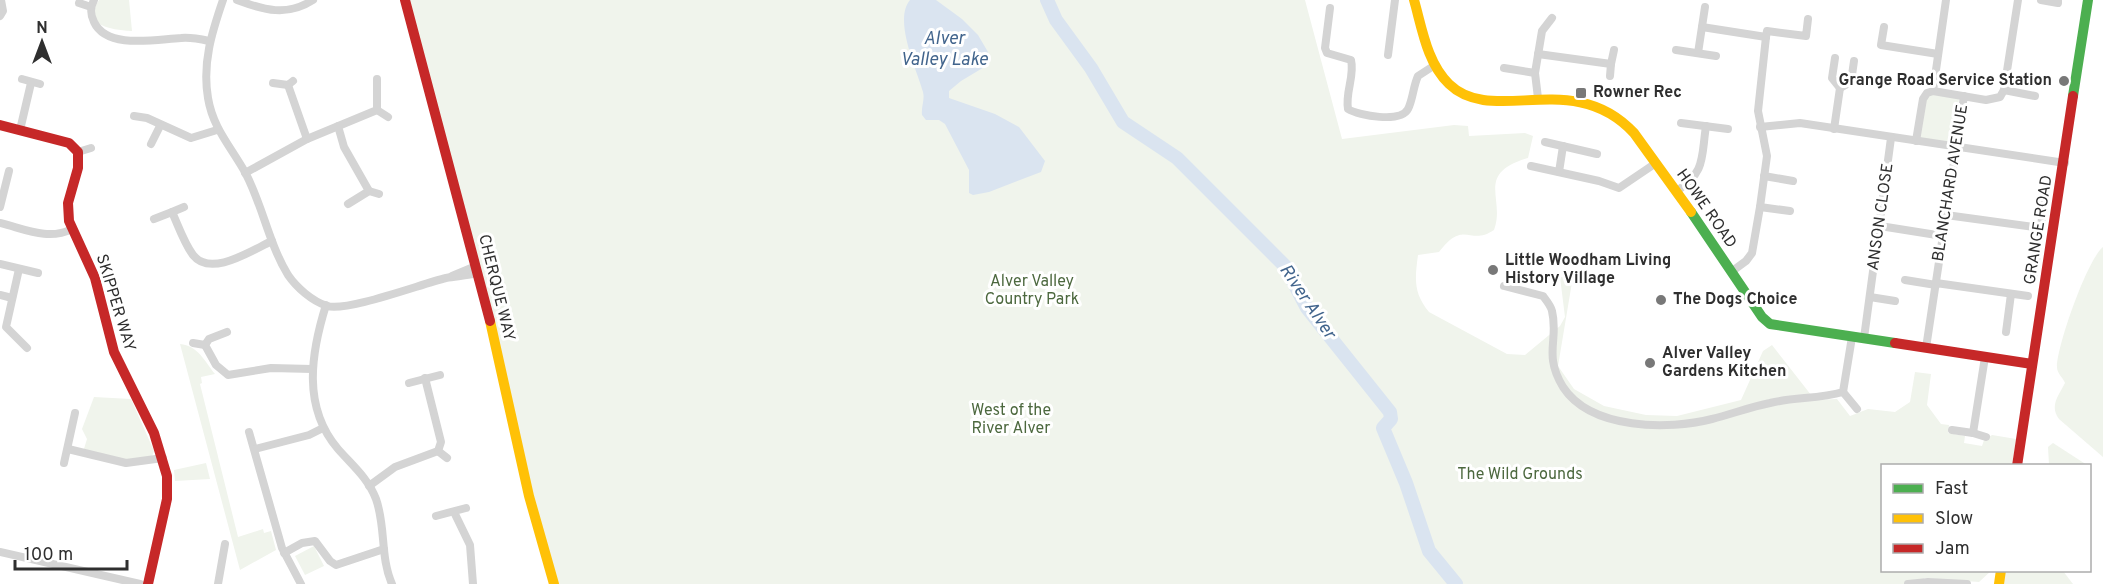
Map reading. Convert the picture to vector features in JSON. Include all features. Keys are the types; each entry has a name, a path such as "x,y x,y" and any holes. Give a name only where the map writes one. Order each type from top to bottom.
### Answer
{"street":[{"path":"0,16 3,11 1,0"},
{"path":"223,0 209,40 207,88 217,130 245,173 272,241 284,267 296,285 326,305 345,306 477,270"},
{"path":"237,0 278,12 299,7 313,0"},
{"name":"CHERQUE WAY","path":"405,0 477,270 529,496 554,584"},
{"path":"1388,55 1395,0"},
{"name":"HOWE ROAD","path":"1414,0 1418,20 1435,65 1451,86 1474,99 1506,102 1538,98 1581,100 1610,112 1631,130 1677,191 1762,317 1770,324 2032,364"},
{"name":"BLANCHARD AVENUE","path":"1926,348 1964,96 1933,91 1946,0"},
{"path":"1964,96 1993,100 2000,98 2004,90 2018,0"},
{"path":"2041,0 2058,3 2058,0"},
{"name":"GRANGE ROAD","path":"2017,464 2065,163 2088,0"},
{"path":"79,3 92,4 98,30 108,37 209,40"},
{"path":"1698,53 1705,7"},
{"path":"1330,8 1325,48 1327,53 1351,60 1348,109 1355,113 1393,117 1402,115 1408,111 1418,76 1435,65"},
{"path":"1538,98 1535,73 1542,31 1552,18"},
{"path":"1731,272 1746,261 1752,253 1760,207 1767,156 1758,111 1767,31 1806,36 1808,19"},
{"path":"1702,27 1766,37"},
{"path":"1884,27 1881,45 1938,54"},
{"path":"1610,76 1614,50"},
{"path":"1676,50 1716,56"},
{"path":"1538,54 1611,64"},
{"path":"1834,129 1840,88 1832,78 1835,58"},
{"path":"1840,88 1851,82 1854,61"},
{"path":"1504,68 1535,73"},
{"path":"22,80 40,84"},
{"path":"377,80 377,110"},
{"path":"20,130 31,83"},
{"path":"273,83 291,83 307,139"},
{"path":"2004,90 2035,96"},
{"path":"1916,141 1923,99 1927,93 1933,91"},
{"path":"245,173 307,139 377,110"},
{"path":"377,110 388,117"},
{"path":"134,116 147,118 160,126 191,138 217,130"},
{"path":"1681,123 1728,129"},
{"path":"1760,127 1800,123 2065,163"},
{"path":"0,125 69,143 78,152 91,148"},
{"path":"151,144 160,126"},
{"path":"338,126 344,147 369,191 379,194"},
{"path":"1677,191 1693,180 1699,171 1706,126"},
{"name":"ANSON CLOSE","path":"1864,338 1891,138"},
{"path":"1545,142 1597,154"},
{"path":"1559,172 1563,146"},
{"name":"SKIPPER WAY","path":"78,152 78,168 67,213 72,230 94,278 117,359 147,416 167,476 167,499 148,584"},
{"path":"1531,166 1619,188 1656,163"},
{"path":"0,207 9,171"},
{"path":"1764,176 1792,181"},
{"path":"2033,281 2047,184"},
{"path":"348,204 369,191"},
{"path":"154,219 184,207"},
{"path":"1760,207 1790,211"},
{"path":"172,212 191,253 205,263 222,263 272,241"},
{"path":"1946,215 2041,228"},
{"path":"0,223 55,236 72,230"},
{"path":"1880,226 1942,236"},
{"path":"0,264 38,273"},
{"path":"19,269 6,327 27,348"},
{"name":"BLANCHARD AVENUE","path":"1905,280 1936,284"},
{"path":"1936,284 2028,296"},
{"path":"1504,286 1543,296 1552,310 1551,360 1559,380 1574,400 1608,418 1635,424 1710,420 1770,403 1843,392"},
{"path":"2006,332 2011,294"},
{"path":"0,295 12,298"},
{"path":"1870,297 1895,301"},
{"path":"326,305 315,341 312,369 316,404 323,428 369,486 379,511 387,568 392,584"},
{"path":"205,345 209,339 227,332"},
{"path":"1852,337 1843,392 1857,409"},
{"path":"194,343 205,345"},
{"path":"205,345 216,365 228,375 271,368 312,369"},
{"path":"1973,433 1985,357"},
{"path":"408,383 440,375"},
{"path":"425,378 441,442 438,451"},
{"path":"64,463 75,413"},
{"path":"255,448 309,435 323,428"},
{"path":"1952,430 1986,437"},
{"path":"249,432 284,553 301,584"},
{"path":"68,449 126,464 163,459"},
{"path":"369,486 395,467 438,451"},
{"path":"438,451 447,458"},
{"path":"436,516 466,508"},
{"path":"454,512 470,545 472,584"},
{"path":"284,553 302,543 315,541 330,561 340,565 384,549"},
{"path":"218,584 225,544"},
{"path":"0,552 140,584"},
{"path":"1908,584 1928,582 1966,584"}],"green space":[{"path":"99,0 129,0 132,31 109,28 97,21 94,16"},
{"name":"Alver Valley Country Park","path":"405,0 1305,0 1342,139 1454,125 1468,126 1469,136 1525,133 1533,136 1528,158 1512,164 1502,172 1497,180 1495,188 1497,219 1494,230 1479,236 1461,235 1448,242 1439,252 1418,255 1416,285 1420,298 1429,312 1507,354 1525,355 1560,326 1565,317 1560,277 1573,276 1558,366 1574,389 1604,406 1646,415 1677,416 1741,400 1763,351 1772,345 1815,400 1837,399 1850,416 1868,409 1895,412 1910,402 1915,372 1931,374 1927,405 1941,424 1949,425 1948,433 1965,436 1964,443 1982,446 1984,440 1992,435 2016,439 2012,464 1881,464 1881,572 1990,572 1979,582 1924,578 1923,584 555,584"},
{"path":"1932,94 1959,99 1953,144 1919,139 1926,99"},
{"path":"2103,247 2103,457 2059,419 2055,405 2065,383 2057,367 2062,341 2081,285 2096,255"},
{"path":"180,344 196,351 215,374 201,377 202,383 200,384 238,537 263,529 264,533 271,531 276,550 240,570"},
{"path":"94,397 131,399 154,451 151,459 135,462 83,452 87,439 82,429"},
{"path":"2053,443 2085,464 2049,464 2048,447"},
{"path":"206,463 210,479 175,481 174,470"},
{"path":"314,546 324,566 305,575 295,556"},
{"path":"2005,572 2064,572 2073,584 2003,584"}],"water":[{"name":"Alver Valley Lake","path":"910,0 936,0 962,19 978,35 988,52 986,66 949,91 949,98 995,114 1019,127 1045,161 1041,172 989,192 973,195 969,193 969,170 945,124 939,120 926,120 922,115 923,92 905,32 905,9"}],"waterway":[{"name":"River Alver","path":"1047,0 1056,20 1091,68 1123,122 1177,158 1285,266 1307,308 1390,412 1391,419 1383,428 1406,483 1429,551 1456,584"}],"traffic: fast":[{"path":"2073,96 2088,0"},
{"path":"1691,212 1762,317 1770,324 1895,343"}],"traffic: slow":[{"path":"1414,0 1430,56 1449,84 1467,96 1488,101 1560,100 1586,104 1610,114 1634,133 1691,212"},
{"path":"490,321 529,496 554,584"},
{"path":"1999,584 2001,572"}],"traffic: jam":[{"path":"405,0 490,321"},
{"path":"2017,464 2073,96"},
{"path":"0,125 69,143 78,152 78,168 68,203 69,221 95,278 114,352 154,433 167,476 167,499 148,584"},
{"path":"1895,343 2032,364"}],"place":[{"name":"Grange Road Service Station","path":"2064,81"},
{"name":"Rowner Rec","path":"1581,93"},
{"name":"Little Woodham Living History Village","path":"1493,270"},
{"name":"The Dogs Choice","path":"1661,300"},
{"name":"Alver Valley Gardens Kitchen","path":"1650,363"}],"park label":[{"name":"West of the River Alver","path":"1011,420"},
{"name":"The Wild Grounds","path":"1520,475"}]}
